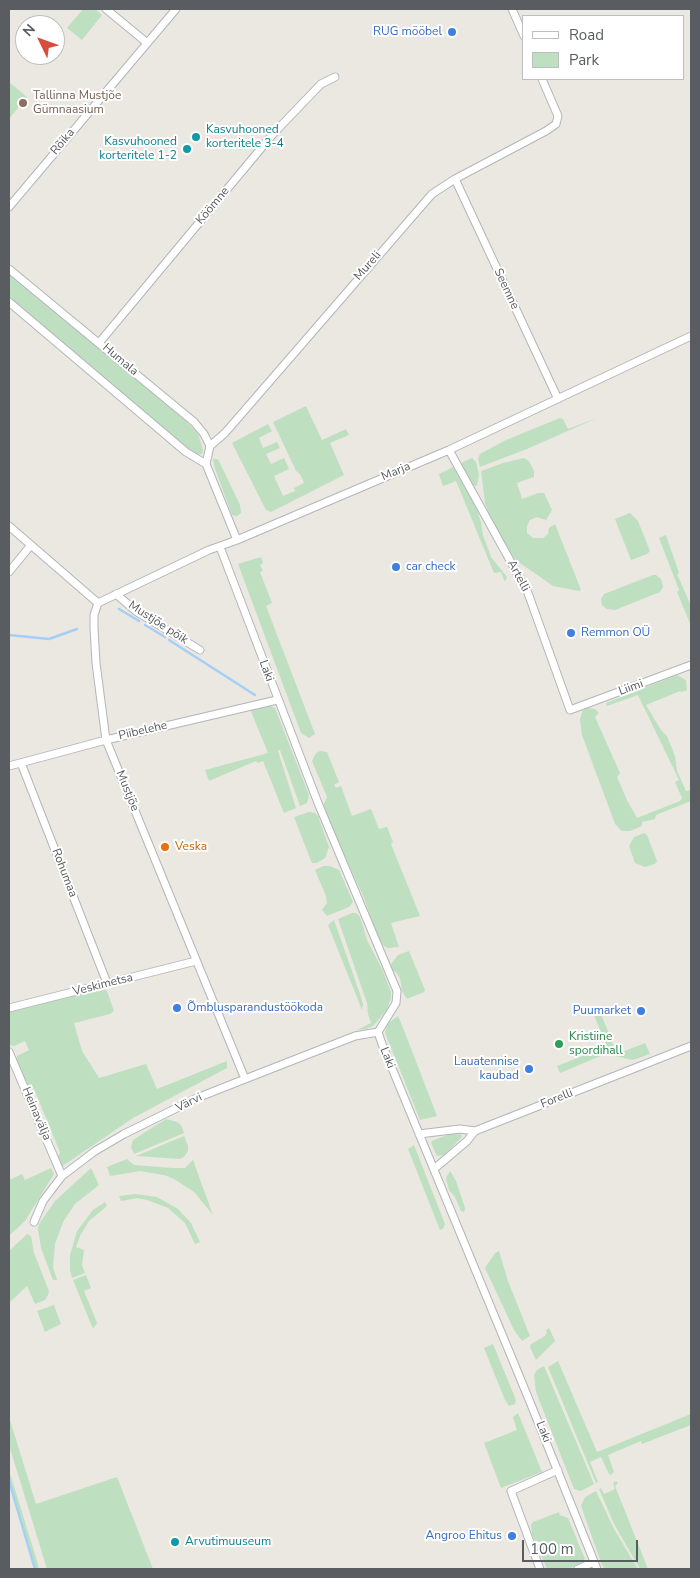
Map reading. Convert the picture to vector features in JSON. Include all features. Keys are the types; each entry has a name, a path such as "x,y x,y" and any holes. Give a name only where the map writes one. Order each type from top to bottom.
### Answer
{"street":[{"path":"106,9 146,42"},
{"name":"Rõika","path":"9,206 146,42 176,9"},
{"path":"512,9 522,32"},
{"name":"Köömne","path":"99,343 273,134 321,84 336,77"},
{"name":"Mureli","path":"210,446 225,433 432,194 455,179 556,124 558,116 542,80"},
{"name":"Seemne","path":"455,179 558,400"},
{"name":"Humala","path":"9,268 194,422 204,434 210,446"},
{"path":"9,302 192,456 206,464"},
{"name":"Marja","path":"98,603 220,547 449,450 691,336"},
{"path":"210,446 206,464 237,540"},
{"name":"Artelli","path":"449,450 528,593 570,710"},
{"path":"9,526 98,603"},
{"path":"9,572 31,545"},
{"name":"Laki","path":"220,547 277,700 339,857 397,991 396,1003 378,1032 597,1569"},
{"name":"Mustjõe põik","path":"116,594 137,612 200,650"},
{"name":"Mustjõe","path":"98,603 94,616 96,663 106,740 245,1079"},
{"name":"Liimi","path":"570,710 691,665"},
{"name":"Piibelehe","path":"9,766 106,740 277,700"},
{"name":"Rohumaa","path":"21,763 107,983"},
{"name":"Veskimetsa","path":"9,1008 196,961"},
{"name":"Värvi","path":"34,1222 43,1201 62,1176 95,1151 124,1134 197,1098 355,1036 378,1032"},
{"name":"Forelli","path":"434,1169 467,1141 475,1131 691,1046"},
{"name":"Heinavälja","path":"9,1052 62,1176"},
{"path":"419,1134 460,1129 475,1131"},
{"path":"540,1569 511,1491 558,1470"},
{"path":"578,1569 594,1562"}],"green space":[{"path":"83,9 95,9 102,15 82,40 67,28"},
{"path":"9,82 27,97 9,119"},
{"path":"9,274 185,420 198,434 203,450 202,454 195,455 9,299"},
{"path":"306,406 322,440 346,429 349,435 330,443 344,475 271,512 266,510 232,443 268,424 272,431 259,438 263,448 277,442 280,448 266,454 271,464 284,458 289,469 274,476 283,496 295,491 294,488 304,483 300,474 296,471 273,422"},
{"path":"560,418 563,419 568,429 597,418 527,449 480,467 478,459 480,454 506,440"},
{"path":"472,458 476,462 479,475 477,486 472,485 461,463"},
{"path":"524,458 529,461 534,471 534,477 517,483 522,499 538,493 544,493 552,510 546,520 537,517 530,520 527,526 527,533 533,538 543,538 548,534 549,528 555,524 581,590 579,591 553,586 517,561 510,553 489,516 485,503 481,471"},
{"path":"213,459 219,461 240,505 241,513 237,516 232,515"},
{"path":"453,467 476,507 491,557 507,577 505,582 501,572 494,573 456,481 443,486 439,474"},
{"path":"630,513 638,521 650,551 631,560 615,519"},
{"path":"666,535 679,573 677,574 691,606 691,626 677,592 679,590 659,538"},
{"path":"261,557 263,563 260,565 263,571 260,572 272,603 266,606 315,734 309,738 301,733 238,564"},
{"path":"653,575 661,579 663,587 660,592 615,610 607,609 602,605 601,599 604,594"},
{"path":"677,675 686,680 687,690 646,705 661,730 667,736 675,756 677,771 686,791 691,790 691,801 656,815 655,819 642,822 642,826 630,831 622,831 615,824 582,735 580,719 583,710 595,709 599,713 595,717 620,773 617,777 637,818 680,801 682,798 675,782 679,780 638,695 607,706 606,703"},
{"path":"268,705 275,708 309,795 307,803 300,806 280,750 278,751 296,808 284,813 263,761 258,763 256,761 209,781 205,770 268,753 250,709"},
{"path":"320,751 327,752 339,782 334,785 336,788 341,786 352,816 371,809 379,829 387,827 393,842 391,844 420,916 391,923 399,947 385,947 379,940 364,898 328,820 323,806 327,797 312,761 316,753"},
{"path":"309,812 315,813 318,816 329,847 325,858 317,863 312,863 294,817"},
{"path":"644,833 647,835 657,861 655,864 645,867 635,863 629,846 634,837"},
{"path":"323,866 330,866 339,870 353,902 349,907 327,916 322,910 327,903 326,896 315,870"},
{"path":"356,913 360,917 367,940 383,971 391,992 387,1010 373,1026 357,1030 371,1023 367,1003 338,919"},
{"path":"334,920 360,994 363,1004 362,1010 328,925"},
{"path":"409,951 425,990 407,999 402,991 400,978 392,970 391,964 398,955"},
{"path":"102,988 107,991 114,1011 110,1014 74,1023 82,1051 99,1078 146,1064 157,1089 227,1061 227,1068 133,1118 61,1167 58,1157 60,1152 34,1089 28,1088 16,1059 17,1056 29,1050 25,1041 14,1046 10,1045 9,1012"},
{"path":"599,1009 617,1054 645,1043 650,1054 633,1060 606,1054 603,1048 606,1046 593,1012"},
{"path":"398,1016 437,1116 420,1120 385,1033 387,1024"},
{"path":"600,1049 603,1055 560,1073 557,1066"},
{"path":"166,1119 181,1125 184,1133 134,1154 131,1147 133,1140"},
{"path":"450,1134 461,1134 462,1137 444,1155 437,1156 431,1143 432,1141"},
{"path":"184,1136 188,1151 180,1159 136,1156"},
{"path":"414,1145 445,1224 443,1229 440,1230 408,1149"},
{"path":"127,1159 134,1165 173,1168 185,1168 193,1160 213,1215 194,1192 164,1175 140,1171 110,1176 107,1167"},
{"path":"51,1168 54,1174 25,1221 9,1236 9,1180 22,1174 25,1180"},
{"path":"91,1168 99,1185 75,1204 63,1222 55,1244 53,1267 57,1280 53,1280 41,1248 39,1224 55,1201"},
{"path":"450,1171 456,1181 465,1208 464,1212 461,1211 455,1197 449,1190 446,1178"},
{"path":"135,1194 157,1197 178,1209 191,1223 200,1242 195,1244 185,1223 168,1208 137,1198 121,1201 119,1196"},
{"path":"105,1202 107,1206 89,1221 76,1247 84,1250 82,1265 85,1273 72,1278 70,1255 77,1231 93,1210"},
{"path":"27,1234 31,1236 34,1253 49,1291 48,1295 45,1300 35,1304 27,1286 9,1303 9,1251"},
{"path":"499,1251 508,1281 530,1336 522,1341 514,1330 485,1268 495,1253"},
{"path":"86,1275 91,1288 84,1291 97,1323 93,1329 73,1280"},
{"path":"54,1305 61,1324 45,1332 37,1311"},
{"path":"549,1328 555,1341 536,1360 530,1347 531,1344 545,1336 546,1330"},
{"path":"493,1344 516,1400 515,1404 509,1406 484,1348"},
{"path":"558,1361 597,1452 691,1414 691,1425 642,1444 641,1441 608,1455 614,1472 611,1475 601,1457 590,1462 598,1482 596,1483 548,1367"},
{"path":"544,1366 594,1484 581,1491 574,1489 536,1392 534,1375 537,1370"},
{"path":"518,1413 542,1472 501,1488 484,1443 517,1430 513,1417"},
{"path":"9,1417 36,1504 117,1477 153,1569 47,1569 9,1445"},
{"path":"9,1470 39,1569 35,1569 9,1481"},
{"path":"616,1481 618,1483 615,1486 648,1569 640,1569 614,1524 599,1489 601,1488 604,1494 615,1489 613,1483"},
{"path":"596,1491 614,1529 638,1569 605,1569 602,1565 581,1506 585,1497"},
{"path":"559,1512 560,1515 568,1518 585,1559 579,1565 568,1569 547,1569 532,1534 531,1525 533,1522"}],"waterway":[{"path":"119,609 139,621"},
{"path":"145,625 165,637"},
{"path":"9,635 49,639 77,629"},
{"path":"169,640 255,695"},
{"path":"9,1481 35,1569"}],"place":[{"name":"RUG mööbel","path":"452,32"},
{"name":"Tallinna Mustjõe Gümnaasium","path":"23,103"},
{"name":"Kasvuhooned korteritele 3-4","path":"196,137"},
{"name":"Kasvuhooned korteritele 1-2","path":"187,149"},
{"name":"car check","path":"396,567"},
{"name":"Remmon OÜ","path":"571,633"},
{"name":"Veska","path":"165,847"},
{"name":"Õmblusparandustöökoda","path":"177,1008"},
{"name":"Puumarket","path":"641,1011"},
{"name":"Kristiine spordihall","path":"559,1044"},
{"name":"Lauatennise kaubad","path":"529,1069"},
{"name":"Angroo Ehitus","path":"512,1536"},
{"name":"Arvutimuuseum","path":"175,1542"}]}
